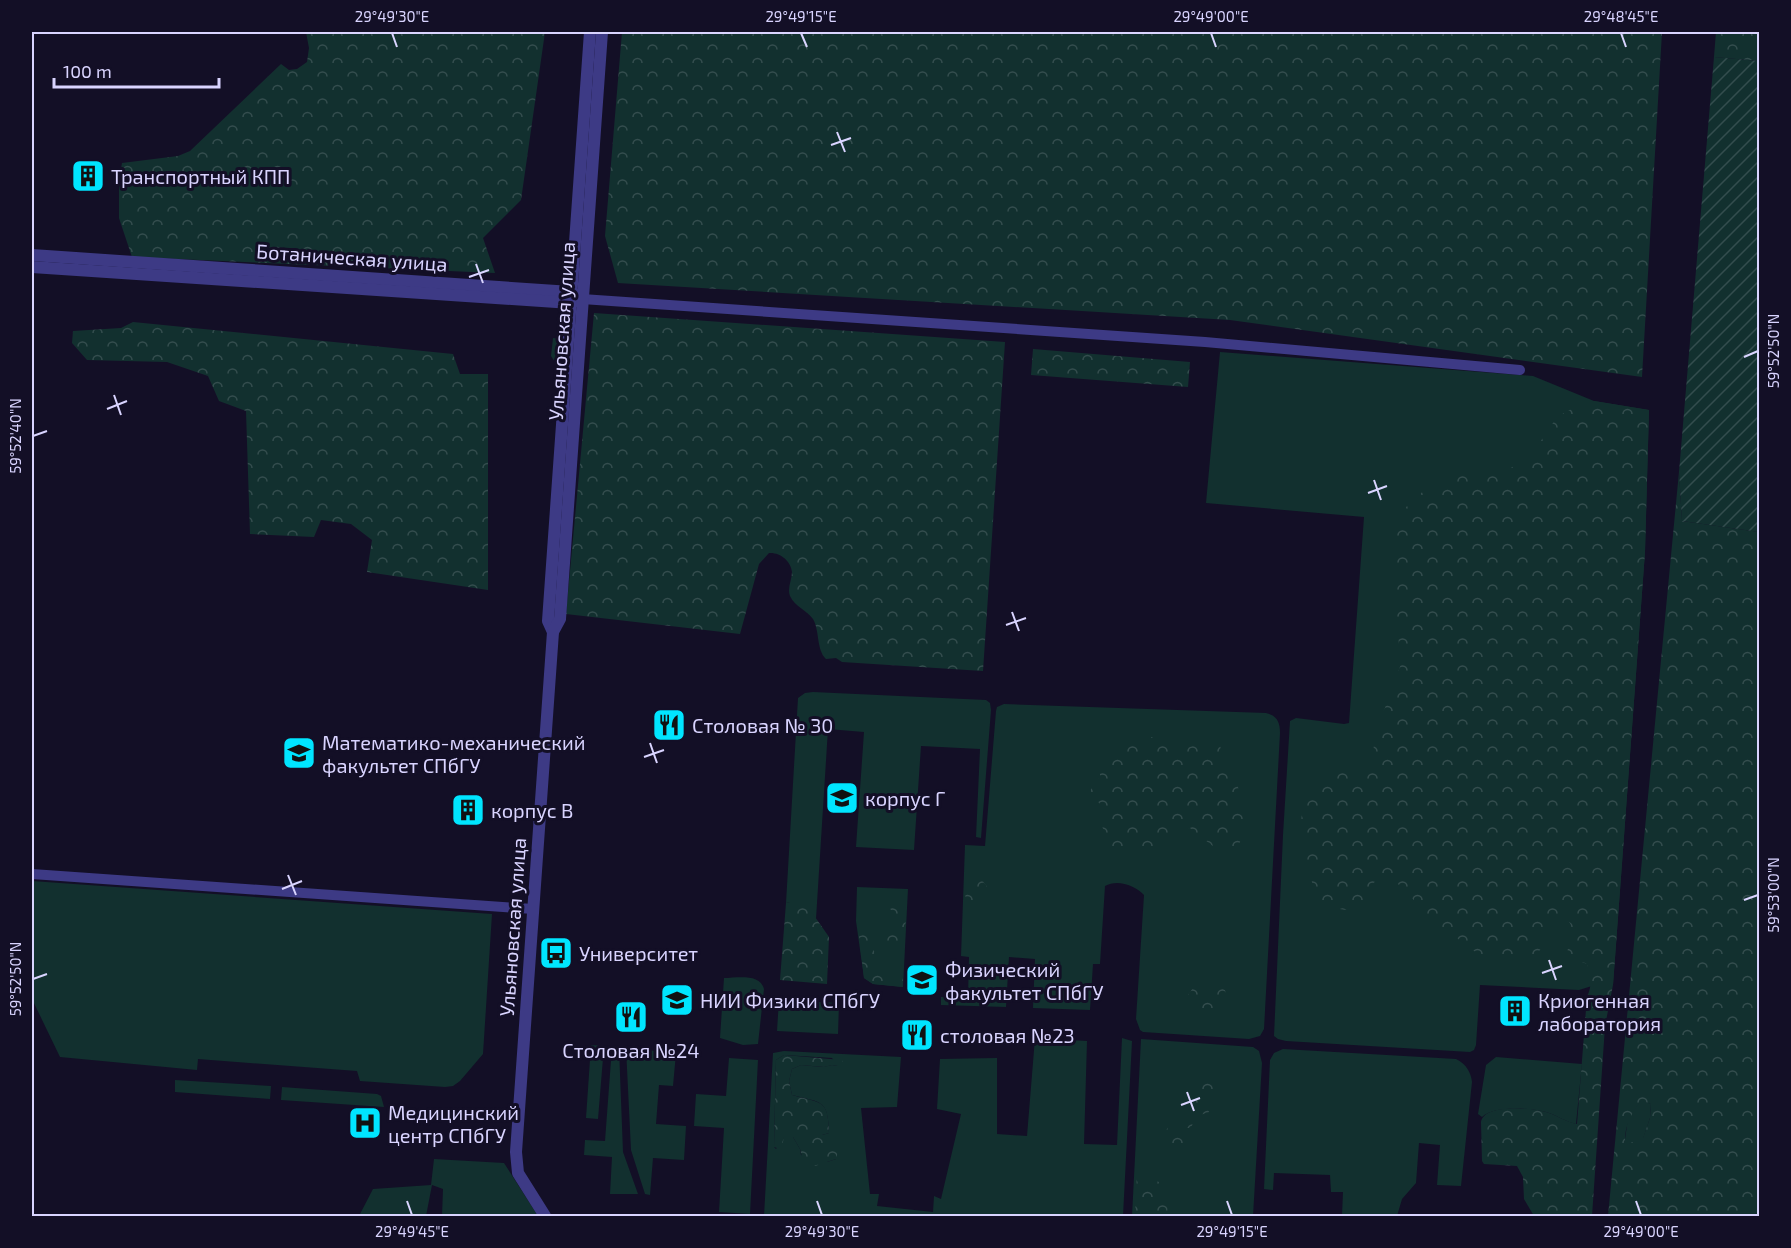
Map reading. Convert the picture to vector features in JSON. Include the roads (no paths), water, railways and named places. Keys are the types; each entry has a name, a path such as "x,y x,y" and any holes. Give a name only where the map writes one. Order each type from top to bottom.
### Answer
{"street":[{"name":"Ульяновская улица","path":"545,1216 518,1173 516,1161 553,632 560,619 590,32"},
{"name":"Ульяновская улица","path":"575,298 602,32"},
{"name":"Ботаническая улица","path":"32,255 575,298"},
{"name":"Ботаническая улица","path":"32,267 575,298"},
{"path":"575,298 1205,342 1520,370"},
{"path":"32,874 533,909"}],"place":[{"name":"Транспортный КПП","path":"88,176"},
{"name":"Столовая № 30","path":"669,725"},
{"name":"Математико-механический факультет СПбГУ","path":"299,753"},
{"name":"корпус Г","path":"842,798"},
{"name":"корпус В","path":"468,810"},
{"name":"Университет","path":"556,953"},
{"name":"Физический факультет СПбГУ","path":"922,980"},
{"name":"НИИ Физики СПбГУ","path":"677,1000"},
{"name":"Криогенная лаборатория","path":"1515,1011"},
{"name":"Столовая №24","path":"631,1017"},
{"name":"столовая №23","path":"917,1035"},
{"name":"Медицинский центр СПбГУ","path":"365,1123"}]}
